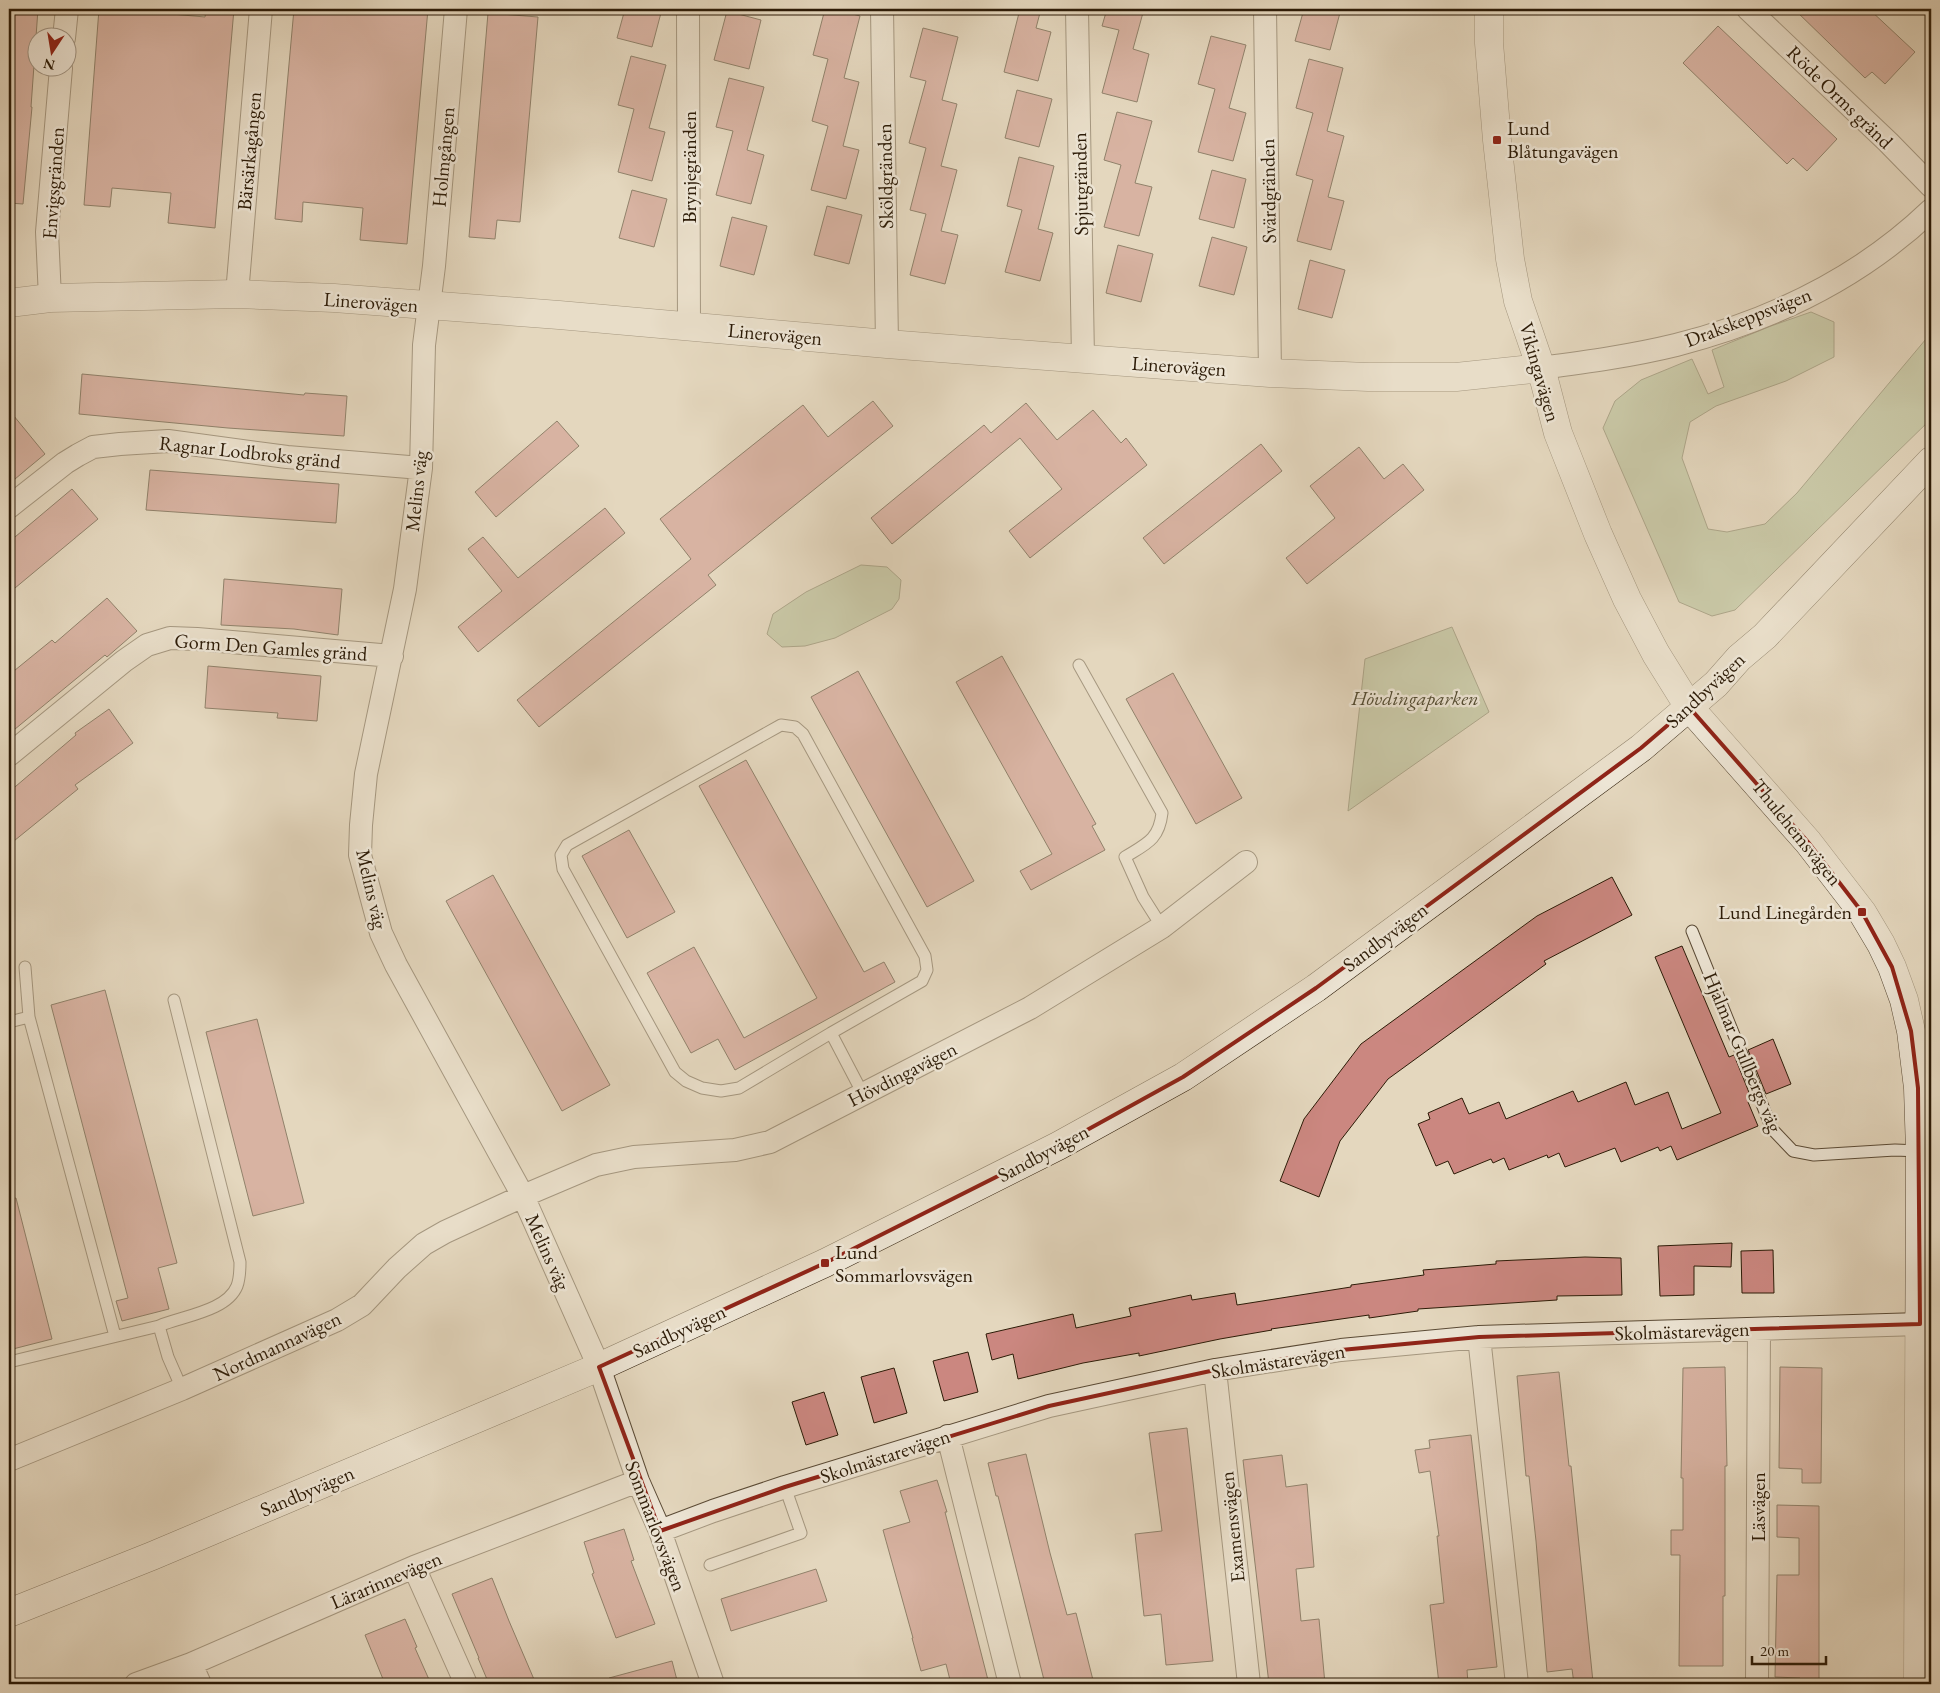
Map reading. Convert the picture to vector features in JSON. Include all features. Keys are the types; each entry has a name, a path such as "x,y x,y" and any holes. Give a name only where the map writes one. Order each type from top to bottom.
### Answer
{"street":[{"path":"65,28 66,9"},
{"name":"Bärsärkagången","path":"237,294 261,9"},
{"name":"Holmgången","path":"429,306 456,9"},
{"name":"Brynjegränden","path":"688,9 689,326"},
{"name":"Sköldgränden","path":"882,9 888,344"},
{"name":"Spjutgränden","path":"1077,9 1083,359"},
{"name":"Svärdgränden","path":"1265,9 1270,373"},
{"name":"Vikingavägen","path":"1489,9 1489,43 1497,140 1510,259 1518,300 1541,368 1558,433 1598,534 1648,639 1690,706"},
{"name":"Röde Orms gränd","path":"1748,9 1888,142 1931,186"},
{"name":"Envigsgränden","path":"50,298 47,232 61,78"},
{"name":"Drakskeppsvägen","path":"1541,368 1612,358 1675,345 1725,330 1794,304 1826,287 1885,250 1931,210"},
{"name":"Linerovägen","path":"9,303 50,298 237,294 334,298 888,344 1270,373 1368,377 1456,377 1541,368"},
{"name":"Melins väg","path":"429,306 424,345 421,468 405,589 366,774 360,855 381,933 396,966 522,1196 599,1367"},
{"name":"Ragnar Lodbroks gränd","path":"9,507 78,455 93,447 120,444 168,441 287,457 421,468"},
{"name":"Sandbyvägen","path":"9,1613 225,1526 599,1367 843,1255 1058,1146 1183,1077 1316,988 1641,748 1716,684 1739,658 1765,636 1931,461"},
{"name":"Gorm Den Gamles gränd","path":"9,755 124,660 147,645 170,638 392,656"},
{"name":"Thulehemsvägen","path":"1690,706 1808,842 1862,912 1892,967 1904,1000 1911,1031 1926,1151 1920,1324 1918,1684"},
{"name":"Hövdingavägen","path":"522,1196 596,1165 634,1157 735,1150 770,1142 1030,1008 1162,928 1246,862"},
{"name":"Nordmannavägen","path":"9,1460 182,1390 337,1320 362,1305 397,1268 424,1244 444,1232 522,1196"},
{"name":"Skolmästarevägen","path":"660,1531 785,1487 1049,1406 1215,1370 1342,1350 1479,1337 1920,1324"},
{"name":"Läsvägen","path":"1757,1684 1759,1329"},
{"path":"1479,1337 1517,1684"},
{"name":"Sommarlovsvägen","path":"599,1367 638,1481 660,1531 713,1684"},
{"name":"Examensvägen","path":"1215,1370 1249,1684"},
{"path":"948,1436 1010,1684"},
{"name":"Lärarinnevägen","path":"136,1684 195,1674 414,1567 638,1481"},
{"path":"414,1567 466,1684"}],"lane":[{"path":"1079,665 1162,813 1161,826 1154,838 1125,857 1143,897 1162,928"},
{"path":"781,725 795,727 803,734 925,956 927,970 922,981 831,1033 739,1088 721,1091 702,1088 686,1081 675,1072 563,869 561,855 567,845 781,725"},
{"name":"Hjalmar Gullbergs väg","path":"1692,931 1758,1098 1772,1129 1788,1147 1802,1154 1814,1156 1894,1150 1926,1151"},
{"path":"24,968 29,1017 115,1336"},
{"path":"9,1362 158,1326 215,1308 225,1302 238,1285 240,1262 174,1000"},
{"path":"9,1022 29,1017"},
{"path":"831,1033 863,1094"},
{"path":"158,1326 168,1357 182,1390"},
{"path":"710,1565 801,1533 785,1487"}],"highlighted area":[{"path":"1689,707 1808,842 1862,912 1892,967 1911,1031 1918,1088 1920,1324 1479,1337 1341,1350 1215,1370 1049,1406 785,1487 660,1531 599,1367 825,1263 1058,1146 1183,1077 1316,988 1641,748"}],"green space":[{"path":"1811,312 1834,322 1834,357 1786,381 1716,406 1690,422 1682,458 1708,529 1727,532 1765,524 1797,493 1931,333 1931,419 1735,610 1712,616 1679,602 1603,428 1615,401 1641,380 1692,359 1708,394 1724,387 1712,350"},
{"path":"861,565 887,567 901,580 899,599 892,609 835,638 805,646 782,647 767,634 773,614 806,592"},
{"name":"Hövdingaparken","path":"1452,627 1489,712 1348,811 1365,659"}],"building":[{"path":"9,9 38,9 37,28 28,28 28,78 33,78 23,204 9,203"},
{"path":"99,9 150,9 149,12 205,17 206,9 234,9 215,228 168,223 171,193 112,188 110,207 84,205"},
{"path":"294,9 428,9 407,244 360,240 363,208 303,202 302,222 275,219"},
{"path":"625,9 662,9 652,47 617,38"},
{"path":"825,9 834,9 860,16 844,78 859,82 843,146 859,150 846,199 811,190 828,126 812,121 828,59 813,55"},
{"path":"1020,9 1041,9 1036,28 1051,32 1038,81 1004,72"},
{"path":"1107,9 1144,9 1133,49 1149,54 1137,102 1102,93 1119,30 1102,26"},
{"path":"1304,9 1341,9 1330,50 1295,41"},
{"path":"1794,9 1869,9 1915,52 1885,84 1872,72 1865,78"},
{"path":"727,11 761,20 749,69 714,60"},
{"path":"488,13 538,17 520,222 497,220 495,239 469,237"},
{"path":"1718,26 1837,139 1807,171 1793,158 1787,164 1683,63"},
{"path":"923,28 958,37 942,100 957,104 941,166 957,170 941,231 958,235 945,284 910,275 926,214 910,210 926,148 909,143 926,81 910,77"},
{"path":"1211,36 1246,45 1229,108 1246,113 1233,161 1198,152 1215,89 1198,84"},
{"path":"631,56 666,65 649,128 665,132 652,181 618,172 634,109 618,105"},
{"path":"1309,59 1343,68 1327,131 1344,136 1328,197 1344,201 1331,250 1297,241 1313,180 1296,175 1313,113 1296,108"},
{"path":"729,78 764,87 747,150 764,155 751,204 716,195 733,131 716,127"},
{"path":"1017,90 1052,99 1039,147 1005,138"},
{"path":"1117,112 1152,121 1135,183 1152,187 1139,236 1104,227 1121,165 1104,160"},
{"path":"1019,157 1054,166 1038,229 1053,233 1040,281 1005,272 1022,210 1007,206"},
{"path":"1212,170 1246,179 1234,228 1199,219"},
{"path":"632,190 667,199 654,247 619,238"},
{"path":"827,206 862,215 849,264 814,255"},
{"path":"732,217 767,226 754,275 720,266"},
{"path":"1212,237 1247,247 1234,295 1199,286"},
{"path":"1118,245 1153,254 1141,302 1106,293"},
{"path":"1310,260 1345,270 1332,318 1298,309"},
{"path":"82,374 304,395 305,393 347,396 344,436 228,428 79,414"},
{"path":"873,401 893,426 708,575 716,585 539,727 517,700 691,559 660,519 803,405 828,437"},
{"path":"1026,403 1057,440 1093,410 1121,443 1126,438 1147,465 1030,558 1009,531 1062,489 1020,438 892,544 871,518 984,425 991,433"},
{"path":"9,410 45,454 9,484"},
{"path":"557,421 579,446 496,517 475,492"},
{"path":"1261,444 1282,471 1164,564 1143,538"},
{"path":"1359,447 1384,479 1403,464 1424,490 1307,584 1286,558 1335,518 1310,486"},
{"path":"150,470 339,484 336,523 146,510"},
{"path":"72,489 98,519 9,593 9,542"},
{"path":"605,508 625,533 478,652 458,627 502,591 468,549 483,537 518,578"},
{"path":"224,579 342,589 338,635 294,629 221,625"},
{"path":"107,598 137,631 9,734 9,675 52,640 55,643"},
{"path":"1002,656 1096,824 1092,826 1105,850 1031,890 1020,871 1052,854 956,682"},
{"path":"208,666 321,676 317,721 277,718 278,713 205,708"},
{"path":"858,671 974,881 927,907 811,697"},
{"path":"1173,673 1242,798 1196,824 1126,699"},
{"path":"109,709 133,743 75,785 78,789 9,845 9,792 76,735 75,733"},
{"path":"746,760 864,972 884,962 895,982 735,1070 718,1039 691,1053 647,973 694,947 744,1038 817,998 699,786"},
{"path":"629,830 675,912 627,938 582,856"},
{"path":"493,875 610,1085 562,1111 446,901"},
{"path":"1612,877 1632,915 1544,961 1546,964 1388,1079 1340,1141 1319,1197 1280,1181 1304,1119 1361,1044 1537,916"},
{"path":"1682,946 1729,1057 1734,1055 1752,1100 1748,1102 1758,1126 1677,1160 1671,1146 1660,1151 1658,1147 1621,1162 1615,1148 1565,1167 1559,1153 1548,1158 1547,1155 1509,1170 1504,1158 1493,1163 1491,1159 1454,1174 1448,1161 1436,1166 1418,1124 1430,1119 1428,1113 1462,1098 1469,1114 1499,1102 1506,1119 1573,1091 1578,1102 1626,1082 1635,1105 1668,1092 1682,1129 1721,1113 1655,957"},
{"path":"105,990 177,1263 158,1268 169,1309 122,1321 116,1301 128,1298 51,1005"},
{"path":"257,1019 304,1203 253,1216 206,1032"},
{"path":"1773,1039 1791,1084 1766,1094 1748,1050"},
{"path":"16,1198 52,1339 9,1350 9,1199"},
{"path":"1732,1243 1731,1267 1694,1266 1694,1295 1660,1296 1658,1246"},
{"path":"1773,1250 1774,1293 1742,1293 1741,1251"},
{"path":"1585,1257 1621,1258 1622,1295 1557,1296 1557,1300 1418,1309 1418,1311 1369,1318 1369,1315 1271,1329 1139,1356 1139,1353 1083,1363 1018,1379 1013,1354 992,1360 986,1334 1073,1314 1076,1328 1131,1316 1129,1308 1191,1295 1192,1300 1235,1293 1237,1305 1351,1287 1351,1285 1424,1275 1423,1270 1496,1264 1496,1261"},
{"path":"968,1352 978,1392 944,1401 933,1361"},
{"path":"1725,1367 1727,1466 1725,1466 1723,1666 1679,1666 1680,1555 1671,1555 1671,1530 1683,1530 1683,1478 1681,1478 1683,1368"},
{"path":"1780,1367 1822,1368 1821,1483 1802,1483 1802,1469 1779,1468"},
{"path":"894,1368 907,1413 874,1423 861,1377"},
{"path":"1559,1372 1569,1466 1571,1466 1593,1682 1574,1684 1572,1669 1547,1672 1536,1541 1529,1476 1526,1476 1517,1376"},
{"path":"824,1392 838,1435 806,1445 792,1402"},
{"path":"1187,1428 1213,1661 1166,1665 1161,1614 1144,1616 1135,1534 1162,1531 1149,1433"},
{"path":"1471,1435 1497,1667 1467,1670 1468,1683 1439,1684 1430,1605 1444,1603 1437,1536 1439,1536 1430,1471 1419,1473 1415,1450 1430,1448 1429,1440"},
{"path":"1026,1454 1067,1615 1076,1613 1094,1684 1045,1684 988,1463"},
{"path":"1282,1455 1286,1487 1307,1484 1314,1567 1296,1569 1301,1621 1319,1619 1325,1684 1269,1684 1243,1460"},
{"path":"937,1480 947,1512 945,1512 989,1684 951,1684 946,1664 921,1671 883,1530 910,1522 900,1491"},
{"path":"1777,1505 1819,1506 1819,1684 1800,1684 1800,1678 1775,1677 1777,1575 1799,1575 1799,1538 1777,1537"},
{"path":"624,1529 634,1560 631,1561 655,1624 616,1638 592,1574 594,1573 584,1542"},
{"path":"816,1569 827,1601 731,1631 721,1599"},
{"path":"492,1578 536,1684 489,1684 478,1658 452,1594"},
{"path":"405,1619 431,1684 385,1684 365,1635"},
{"path":"672,1661 678,1684 610,1684 609,1678"}],"place":[{"name":"Lund Blåtungavägen","path":"1497,140"},
{"name":"Lund Linegården","path":"1862,912"},
{"name":"Lund Sommarlovsvägen","path":"825,1263"}]}
